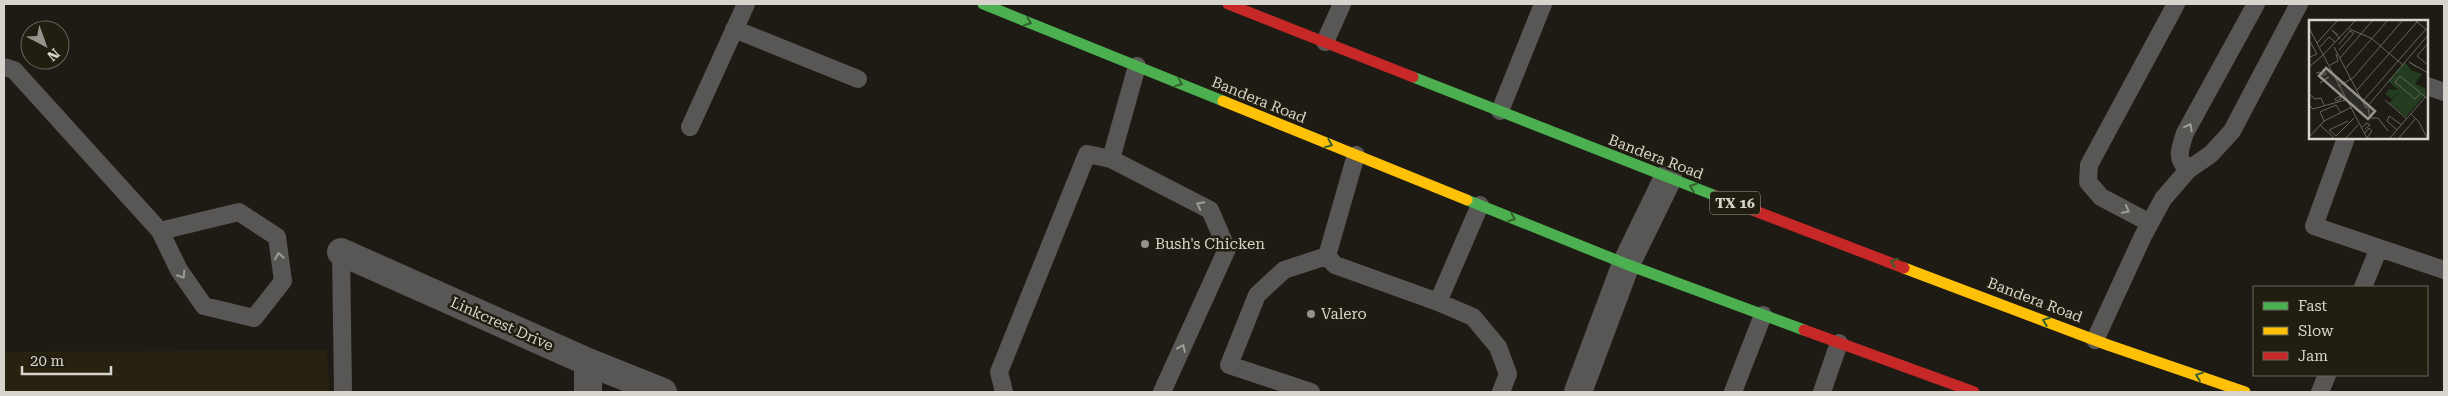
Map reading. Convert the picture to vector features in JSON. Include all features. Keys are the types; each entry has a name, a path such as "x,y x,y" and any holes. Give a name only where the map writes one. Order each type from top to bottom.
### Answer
{"main road":[{"name":"Bandera Road","path":"983,4 1626,264 1974,392"},
{"name":"Bandera Road","path":"1228,4 1668,178 2095,340 2245,392"}],"street":[{"path":"1578,392 1626,264 1668,178"},
{"name":"Linkcrest Drive","path":"341,252 588,362 663,392"},
{"path":"588,362 588,392"}],"lane":[{"path":"690,127 746,4"},
{"path":"1325,42 1342,4"},
{"path":"1500,112 1543,4"},
{"path":"2150,223 2101,197 2088,182 2089,165 2176,4"},
{"path":"2188,170 2180,162 2178,152 2185,133 2256,4"},
{"path":"2095,340 2163,199 2188,170 2211,154 2232,131 2299,4"},
{"path":"734,29 858,79"},
{"path":"1111,159 1137,66"},
{"path":"4,67 14,70 160,231 179,270 204,306 254,318 283,281 277,237 239,212 160,231"},
{"path":"2428,86 2444,92"},
{"path":"2346,139 2314,226 2444,270"},
{"path":"1004,392 998,372 1087,154 1111,159 1210,210 1227,249 1162,392"},
{"path":"1327,256 1356,155"},
{"path":"1438,302 1480,205"},
{"path":"2362,286 2379,248"},
{"path":"341,252 342,392"},
{"path":"1327,256 1335,265 1438,302 1473,317 1498,347 1508,374 1501,392"},
{"path":"1311,392 1229,365 1257,295 1284,270 1327,256"},
{"path":"1733,392 1763,315"},
{"path":"1822,392 1839,343"},
{"path":"2320,392 2327,376"}],"shaded area":[{"path":"327,350 329,392 4,392 4,352"}],"traffic: fast":[{"path":"983,4 1223,101"},
{"path":"1413,77 1716,196"},
{"path":"1467,200 1626,264 1804,330"}],"traffic: slow":[{"path":"1223,101 1467,200"},
{"path":"1904,268 2108,345 2245,392"}],"traffic: jam":[{"path":"1228,4 1413,77"},
{"path":"1716,196 1904,268"},
{"path":"1804,330 1974,392"}],"place":[{"name":"Bush's Chicken","path":"1145,244"},
{"name":"Valero","path":"1311,314"}]}
